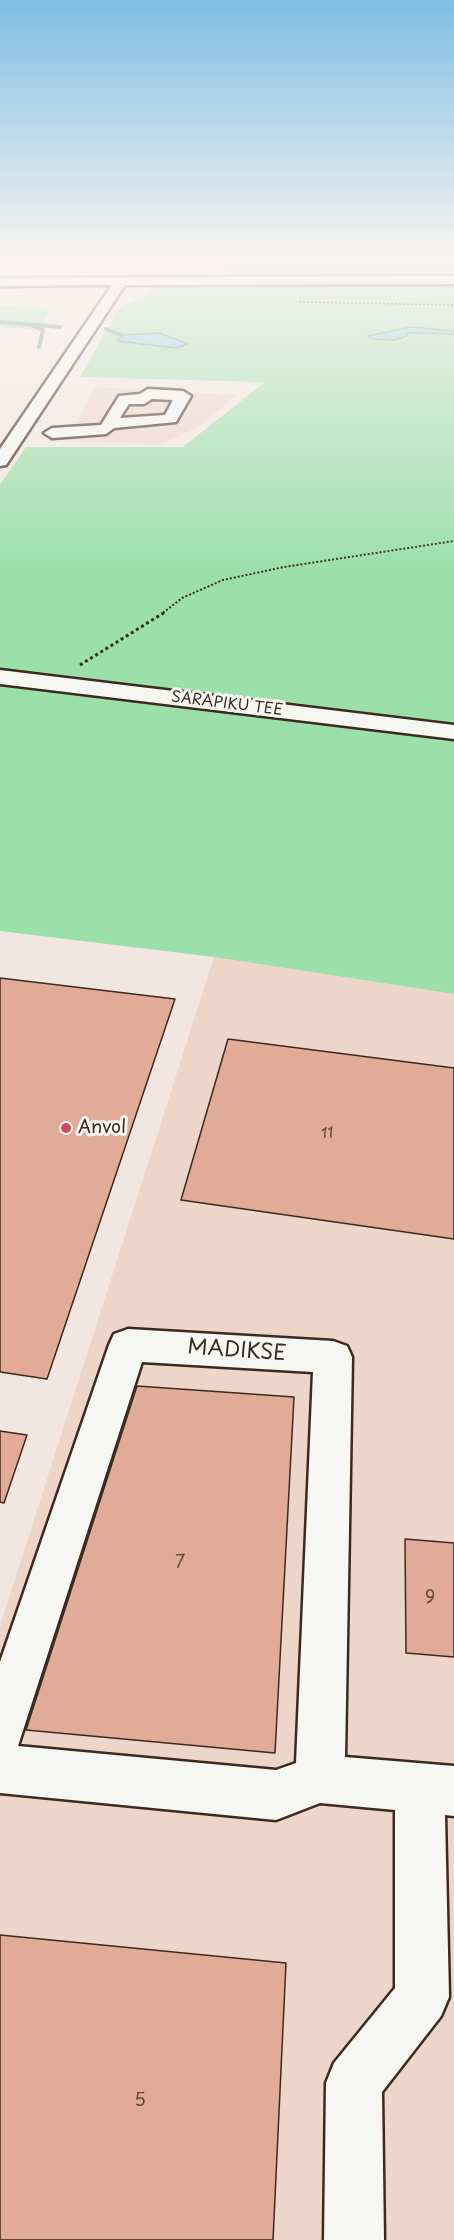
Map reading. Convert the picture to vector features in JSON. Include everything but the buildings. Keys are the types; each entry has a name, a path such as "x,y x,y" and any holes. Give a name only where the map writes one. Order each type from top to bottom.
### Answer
{"street":[{"path":"0,461 65,365"},
{"path":"52,433 106,429 109,424"},
{"name":"SARAPIKU TEE","path":"0,677 454,732"},
{"name":"MADIKSE","path":"0,1732 128,1345 333,1357 320,1779"},
{"path":"0,1769 276,1795 320,1779 437,1790 422,1997 354,2083 354,2240"}],"path":[{"path":"50,683 153,621 182,598 223,580 284,567 454,541"}],"shaded area":[{"path":"95,387 237,395 200,426 162,444 46,441 48,438 69,437"},
{"path":"214,957 454,994 454,2240 0,2240 0,1626"}],"green space":[{"path":"87,365 454,365 454,994 214,957 0,931 0,485 26,447 183,447 265,382 80,377"}],"place":[{"name":"Anvol","path":"66,1128"}]}
